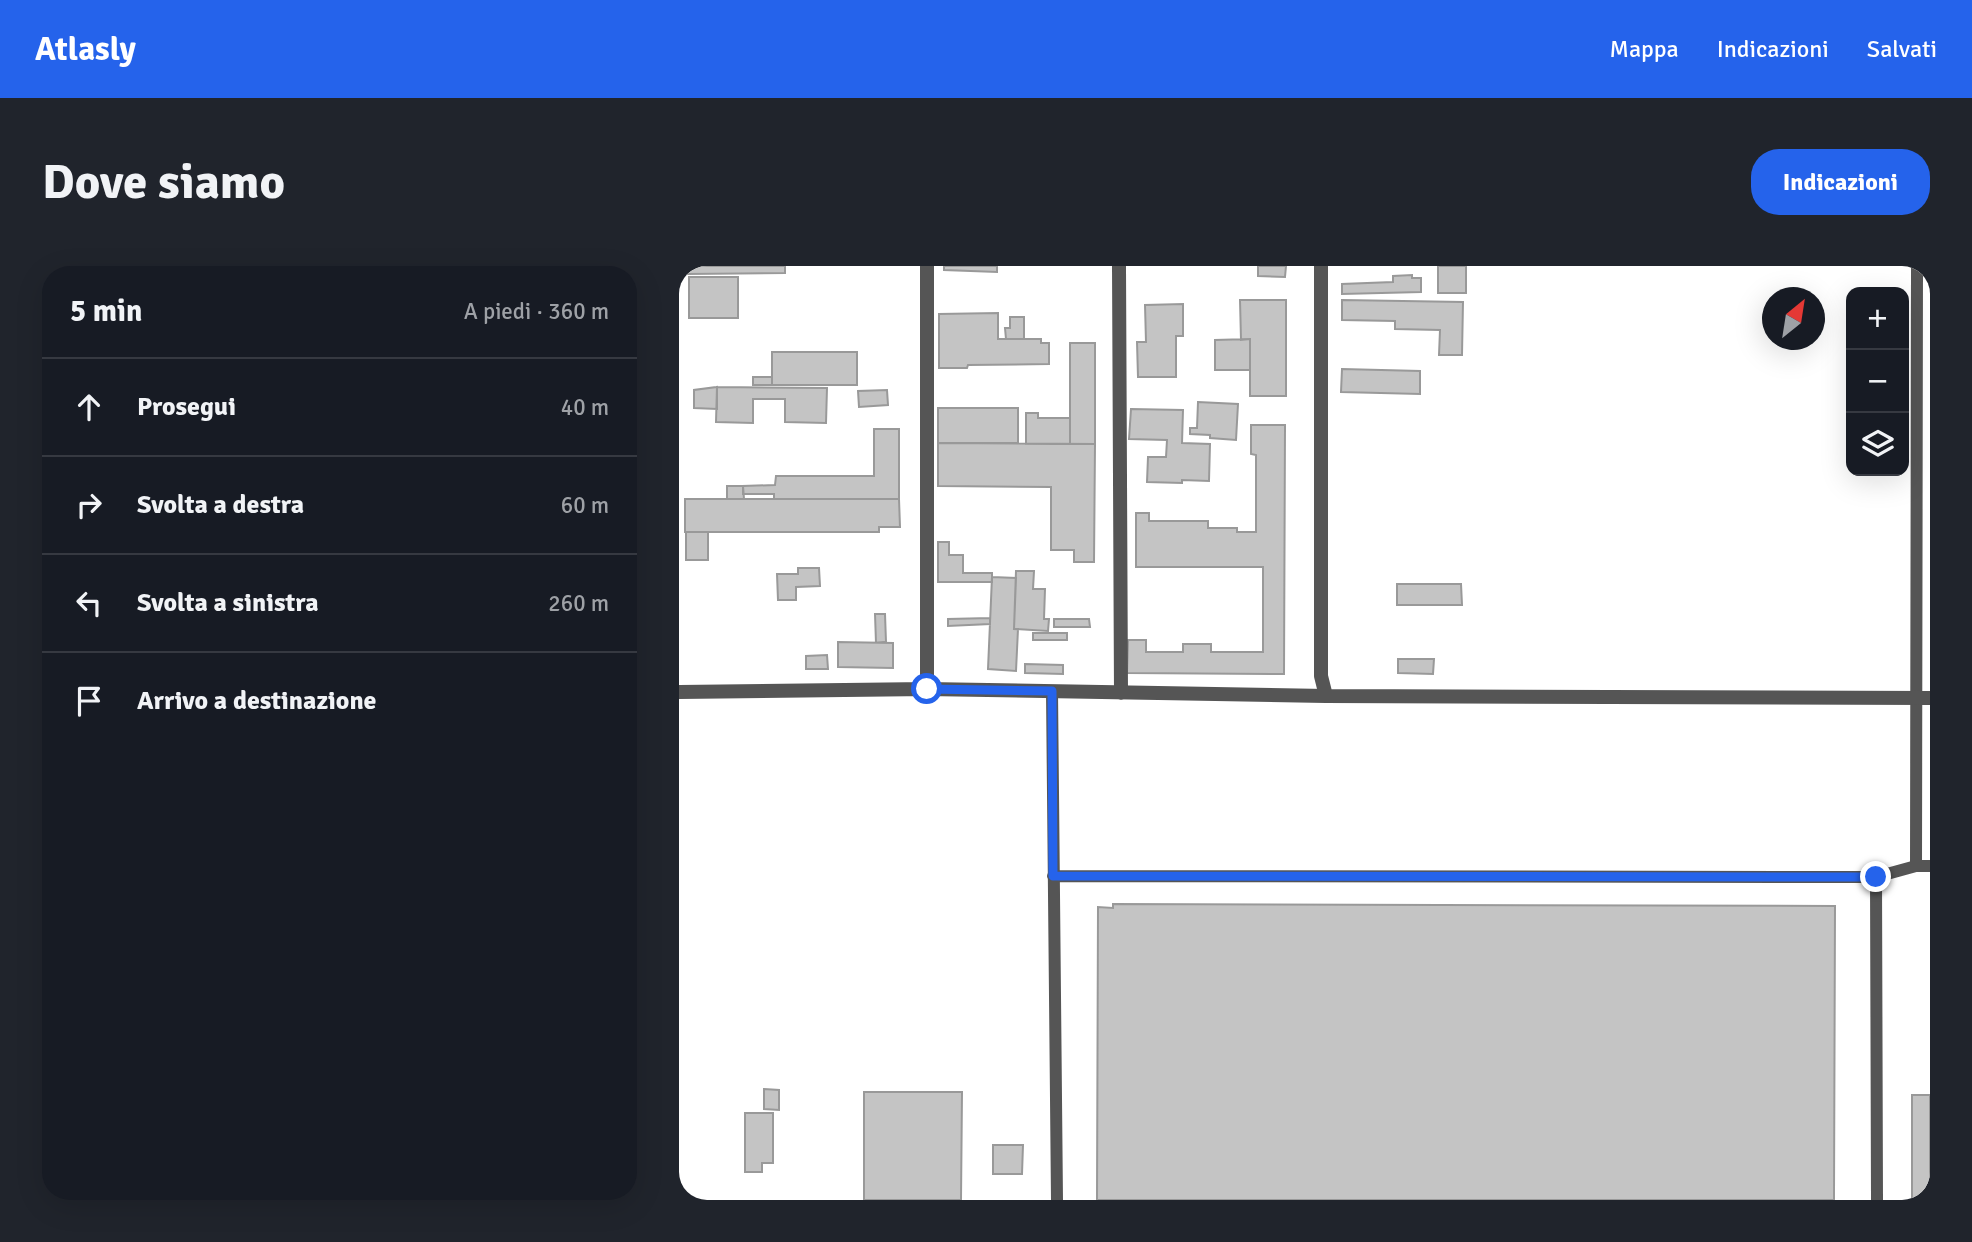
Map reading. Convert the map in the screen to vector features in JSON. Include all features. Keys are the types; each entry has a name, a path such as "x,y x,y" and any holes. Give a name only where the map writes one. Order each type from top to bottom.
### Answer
{"street":[{"path":"927,266 927,689"},
{"path":"1119,266 1121,692"},
{"path":"1321,266 1321,676 1326,696"},
{"path":"679,692 927,689 1326,696 1930,698"}],"lane":[{"path":"1916,866 1917,266"},
{"path":"1052,691 1057,1200"},
{"path":"1053,876 1876,877 1916,866 1930,866"},
{"path":"1876,877 1877,1200"}],"building":[{"path":"688,266 785,266 785,273 688,274"},
{"path":"944,266 997,266 997,272 944,270"},
{"path":"1258,266 1286,266 1285,277 1258,276"},
{"path":"1438,266 1466,266 1466,293 1438,293"},
{"path":"1412,275 1412,278 1421,278 1421,292 1342,294 1342,284 1393,282 1393,276"},
{"path":"689,277 738,277 738,318 689,318"},
{"path":"1240,300 1286,300 1286,396 1250,396 1250,339 1241,340"},
{"path":"1342,300 1463,302 1462,355 1439,355 1440,330 1395,329 1395,321 1342,320"},
{"path":"1183,304 1183,336 1176,336 1176,377 1138,377 1137,342 1146,342 1145,305"},
{"path":"998,313 998,339 1041,339 1041,343 1049,343 1049,364 939,368 939,314"},
{"path":"1010,317 1024,317 1024,339 1006,339 1005,328 1010,328"},
{"path":"1250,339 1250,370 1215,370 1215,340"},
{"path":"1070,343 1095,343 1095,444 1070,444"},
{"path":"772,352 857,352 857,385 772,385"},
{"path":"1342,369 1420,371 1420,394 1341,392"},
{"path":"753,377 772,377 772,385 753,385"},
{"path":"717,387 717,409 694,408 694,390"},
{"path":"717,387 827,388 826,423 785,422 785,399 753,399 753,423 716,422"},
{"path":"887,390 888,405 859,407 858,391"},
{"path":"1198,402 1238,404 1236,440 1190,434 1190,428 1197,428"},
{"path":"938,408 1018,408 1018,443 938,443"},
{"path":"1131,409 1183,410 1182,443 1210,444 1209,481 1147,482 1148,457 1166,457 1167,440 1129,439"},
{"path":"1026,413 1038,413 1038,418 1070,418 1070,444 1026,444"},
{"path":"1251,425 1285,425 1284,674 1127,673 1128,640 1146,640 1146,652 1183,652 1183,644 1211,644 1211,652 1263,652 1263,567 1136,567 1136,513 1149,513 1149,521 1208,521 1208,528 1237,528 1237,532 1256,532 1256,455 1251,454"},
{"path":"874,429 899,429 899,499 774,499 774,494 743,494 743,486 775,485 776,476 874,476"},
{"path":"938,443 1095,444 1094,562 1074,562 1074,550 1051,550 1051,487 938,486"},
{"path":"727,486 743,486 744,499 727,499"},
{"path":"685,499 899,499 900,527 879,527 879,532 685,532"},
{"path":"686,532 708,532 708,560 686,560"},
{"path":"938,542 949,542 949,555 963,555 963,573 992,573 992,582 938,582"},
{"path":"798,568 819,568 820,586 796,587 796,600 778,600 777,574 798,574"},
{"path":"1016,571 1034,571 1033,589 1045,589 1044,619 1049,619 1048,631 1014,629"},
{"path":"992,577 1016,578 1016,671 988,669"},
{"path":"1397,584 1461,584 1462,605 1397,605"},
{"path":"875,614 885,614 886,642 876,643"},
{"path":"990,618 990,624 948,626 948,619"},
{"path":"1054,619 1089,619 1090,627 1054,627"},
{"path":"1033,633 1067,633 1067,640 1033,640"},
{"path":"838,642 893,643 893,668 838,667"},
{"path":"827,655 828,669 806,669 806,656"},
{"path":"1398,659 1434,659 1433,674 1398,673"},
{"path":"1025,664 1063,665 1063,674 1025,673"},
{"path":"1113,904 1835,906 1834,1200 1097,1200 1098,907 1113,908"},
{"path":"764,1089 779,1090 779,1110 764,1109"},
{"path":"864,1092 962,1092 961,1200 864,1200"},
{"path":"1912,1095 1930,1095 1930,1200 1912,1200"},
{"path":"745,1113 773,1113 773,1163 762,1163 762,1172 745,1172"},
{"path":"993,1145 1023,1145 1022,1174 993,1174"}],"route":[{"path":"927,689 1052,691 1053,876 1876,877"}]}
